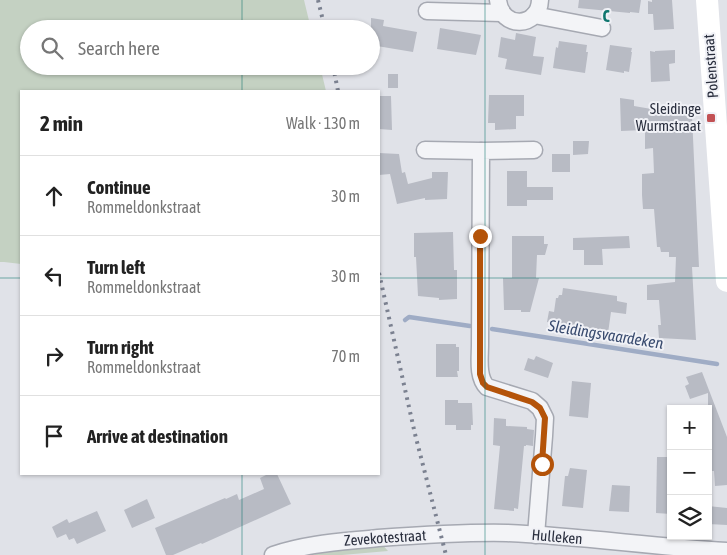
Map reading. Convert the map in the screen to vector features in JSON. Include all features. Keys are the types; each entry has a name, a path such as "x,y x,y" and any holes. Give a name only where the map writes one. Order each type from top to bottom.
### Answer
{"main road":[{"name":"Polenstraat","path":"707,0 727,281"}],"street":[{"path":"427,11 500,6 507,18 521,22 530,18 537,8 602,28"},
{"path":"426,150 534,150"},
{"path":"481,151 480,374 483,383 487,387 532,402 540,408 545,418 536,535"},
{"name":"Hulleken","path":"440,534 491,533 536,535 674,551 727,552"},
{"name":"Zevekotestraat","path":"273,555 292,549 334,541 440,534"}],"green space":[{"path":"0,0 304,0 309,20 20,20 20,75 322,75 326,90 20,90 20,264 0,262"},
{"path":"381,543 388,551 342,555 287,555"}],"building":[{"path":"579,0 641,0 639,13 630,13 578,8"},
{"path":"652,0 672,0 674,29 654,30 653,14 648,14 648,1 652,2"},
{"path":"371,18 384,20 383,26 417,32 413,52 380,46 380,20 371,20"},
{"path":"440,28 481,35 476,55 437,49"},
{"path":"516,33 536,37 533,56 544,57 541,75 505,69 507,59 498,57 501,37 515,40"},
{"path":"559,41 587,45 585,73 553,68 556,47 558,48"},
{"path":"610,45 632,48 629,72 606,70"},
{"path":"675,50 675,63 669,64 670,81 651,82 650,51"},
{"path":"388,74 398,74 398,88 388,88"},
{"path":"489,95 524,95 524,116 516,116 516,129 495,130 495,123 488,123"},
{"path":"380,96 391,96 392,130 380,129"},
{"path":"620,98 634,100 634,106 692,116 699,267 692,267 696,340 659,338 658,325 661,325 659,300 647,300 647,285 675,282 676,257 669,257 669,252 661,252 660,247 657,247 654,209 643,209 642,174 654,173 653,148 645,149 645,130 621,131"},
{"path":"573,141 589,141 588,154 573,155"},
{"path":"380,153 399,154 402,173 405,172 408,184 432,178 432,172 448,172 447,199 425,200 425,198 397,204 390,174 380,175"},
{"path":"552,154 570,154 570,172 552,172"},
{"path":"507,171 527,171 527,187 553,187 553,200 527,200 527,206 507,206"},
{"path":"453,232 454,270 457,270 457,299 439,300 439,298 418,296 416,257 414,257 414,233"},
{"path":"512,236 544,236 544,244 548,244 545,255 537,255 536,278 539,278 530,312 504,310 503,278 512,278"},
{"path":"629,236 630,248 602,249 603,265 584,265 584,250 573,250 573,238"},
{"path":"563,288 617,296 617,301 627,303 626,314 611,312 608,333 547,322 549,311 554,312 556,298 562,295"},
{"path":"436,344 456,344 456,347 459,347 458,377 436,377"},
{"path":"536,356 553,363 548,378 524,370 528,358 534,360"},
{"path":"702,372 727,437 727,485 715,486 714,471 712,471 712,405 708,405 708,393 690,399 685,386 689,384 686,377"},
{"path":"572,381 591,383 588,418 569,416"},
{"path":"445,400 458,400 458,403 472,403 473,425 471,425 471,430 456,430 456,425 445,425"},
{"path":"494,418 506,419 506,426 527,427 527,429 534,430 533,446 524,446 518,509 514,508 514,511 494,509 500,446 493,445"},
{"path":"657,457 667,457 667,514 656,513"},
{"path":"570,468 587,470 583,508 562,506 565,476 568,476"},
{"path":"266,475 277,475 291,504 202,544 173,555 166,555 155,528 225,498 237,494 239,500 264,489 260,478"},
{"path":"612,485 630,486 629,512 609,511"},
{"path":"147,499 155,518 132,528 124,510"},
{"path":"712,506 727,508 727,525 712,524"},
{"path":"97,511 106,531 77,544 74,538 69,540 66,534 57,538 52,527 67,519 69,523"}],"waterway":[{"name":"Sleidingsvaardeken","path":"405,320 409,317 470,326"},
{"name":"Sleidingsvaardeken","path":"492,329 717,364"}],"railway":[{"path":"318,0 323,20"},
{"path":"335,75 338,90"},
{"path":"380,277 415,434 446,555"}],"place":[{"name":"Sleidinge Wurmstraat","path":"711,118"}],"route":[{"path":"480,236 480,374 483,383 487,387 532,402 540,408 545,418 542,464"}]}
